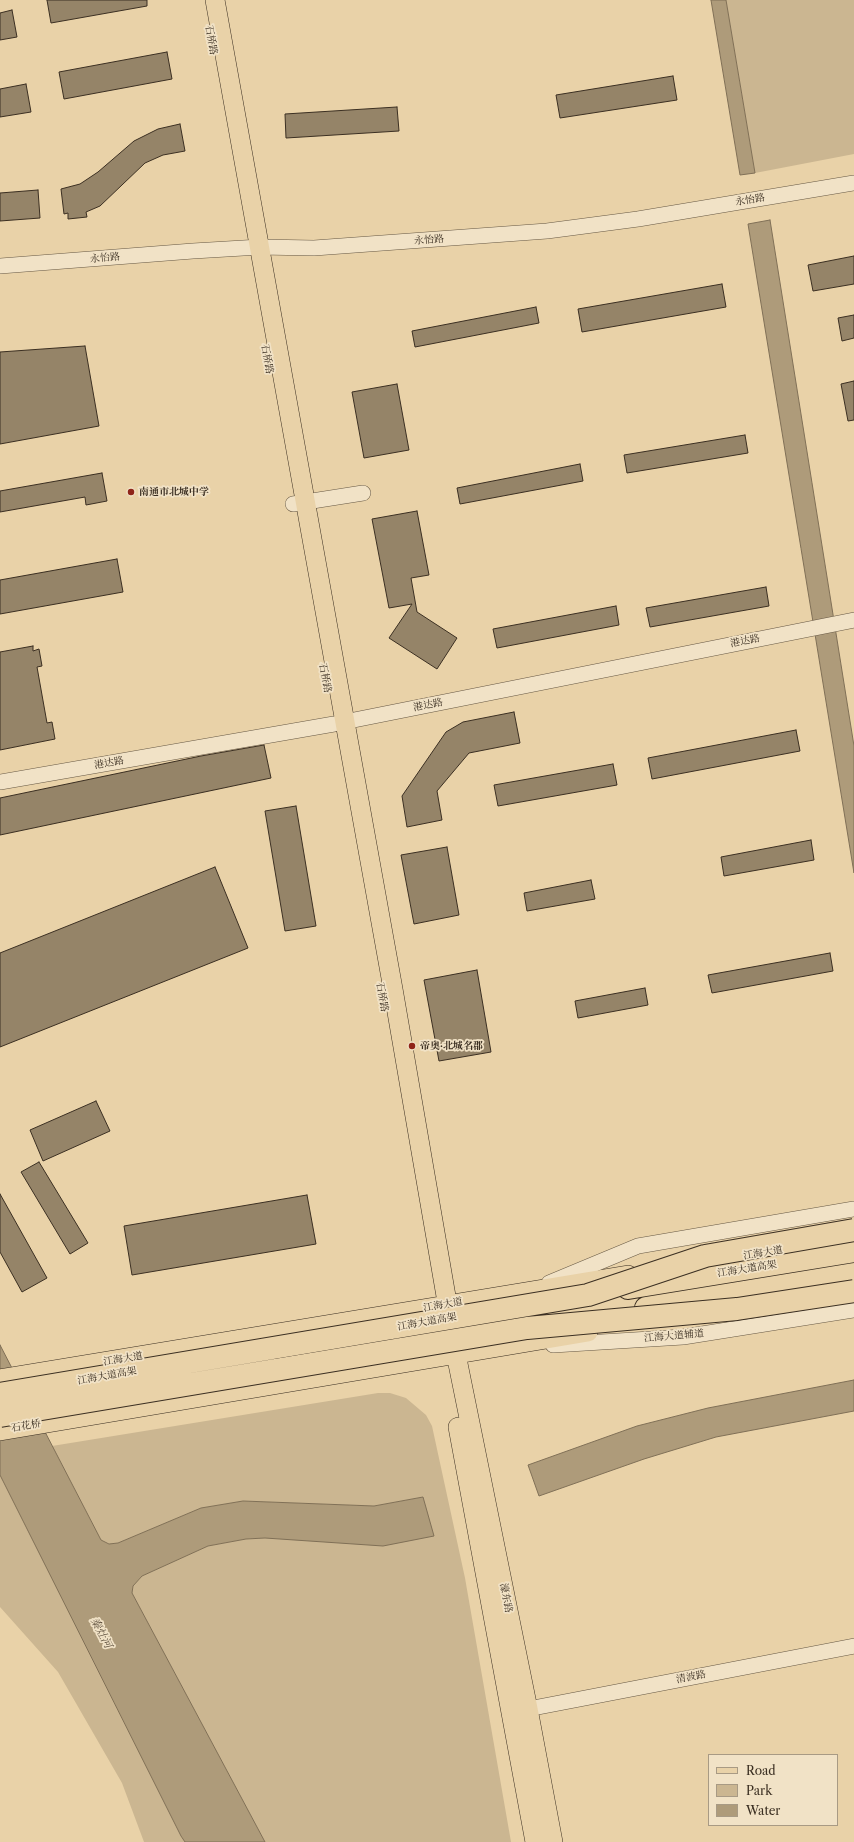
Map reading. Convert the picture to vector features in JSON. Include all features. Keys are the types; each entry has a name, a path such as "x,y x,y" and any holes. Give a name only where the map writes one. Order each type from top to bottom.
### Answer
{"highway":[{"path":"588,1295 705,1256 854,1230"},
{"name":"江海大道高架","path":"0,1394 854,1251"},
{"path":"0,1416 854,1274"},
{"path":"526,1328 737,1309 854,1291"}],"main road":[{"name":"石桥路","path":"204,0 254,247"},
{"name":"石桥路","path":"215,0 254,247 299,503 339,723 393,989 450,1355"},
{"name":"江海大道","path":"0,1380 532,1290 854,1238"},
{"path":"450,1355 854,1287"},
{"name":"石花桥","path":"0,1431 450,1355"},
{"name":"濠东路","path":"450,1355 528,1709 553,1842"},
{"name":"濠东路","path":"450,1355 535,1842"}],"street":[{"name":"永怡路","path":"0,266 254,247 314,248 547,231 638,218 854,183"},
{"path":"299,503 364,493"},
{"name":"港达路","path":"0,782 339,723 854,620"},
{"path":"532,1290 638,1246 854,1209"},
{"name":"江海大道辅道","path":"492,1348 683,1337 854,1310"},
{"name":"清波路","path":"528,1709 854,1646"}],"green space":[{"path":"726,0 854,0 854,154 755,173"},
{"path":"378,1393 390,1393 406,1398 426,1415 432,1426 465,1578 511,1842 265,1842 132,1593 133,1586 142,1576 208,1546 246,1539 265,1538 423,1497 374,1506 243,1501 201,1508 118,1543 110,1544 101,1540 52,1446"},
{"path":"0,1475 185,1842 144,1842 122,1783 58,1672 0,1607"}],"water":[{"path":"711,0 726,0 755,173 740,175"},
{"path":"770,220 854,746 854,873 748,224"},
{"name":"秦灶河","path":"0,1345 101,1540 109,1544 118,1543 201,1508 243,1501 374,1506 423,1497 434,1536 383,1546 265,1538 246,1539 208,1546 142,1576 133,1586 132,1593 265,1842 185,1842 181,1836 0,1475"},
{"path":"854,1380 854,1411 716,1437 644,1459 539,1496 528,1465 637,1426 708,1408"}],"building":[{"path":"47,0 147,0 147,6 51,23"},
{"path":"12,10 17,37 0,40 0,13"},
{"path":"167,52 172,79 64,99 59,72"},
{"path":"673,76 677,100 560,118 556,95"},
{"path":"26,84 31,112 0,117 0,89"},
{"path":"397,107 399,131 286,138 285,114"},
{"path":"180,124 185,151 163,155 145,163 100,206 86,212 87,217 68,219 68,213 64,214 61,189 80,184 98,172 134,141 158,129"},
{"path":"38,190 40,218 0,221 0,193"},
{"path":"854,256 854,284 813,291 808,265"},
{"path":"722,284 726,307 582,332 578,309"},
{"path":"536,307 539,323 415,347 412,331"},
{"path":"854,315 854,338 842,341 838,318"},
{"path":"85,346 99,426 0,444 0,352"},
{"path":"854,381 854,420 848,421 841,384"},
{"path":"397,384 409,450 364,458 352,392"},
{"path":"745,435 748,453 627,473 624,455"},
{"path":"580,464 583,481 460,504 457,488"},
{"path":"102,473 107,501 86,505 85,497 0,512 0,491"},
{"path":"417,511 429,575 411,578 417,612 457,638 437,669 389,638 412,604 389,608 372,519"},
{"path":"117,559 123,592 0,614 0,580"},
{"path":"766,587 769,606 650,627 646,608"},
{"path":"616,606 619,625 497,648 493,629"},
{"path":"33,646 33,651 39,649 42,666 37,667 47,723 52,722 55,739 0,750 0,652"},
{"path":"514,712 520,743 469,753 437,791 442,820 407,827 402,796 446,732 463,722"},
{"path":"796,730 800,751 652,779 648,758"},
{"path":"264,745 271,778 0,835 0,798 201,756"},
{"path":"613,764 617,785 498,806 494,785"},
{"path":"296,806 316,926 285,931 265,811"},
{"path":"811,840 814,860 724,876 721,857"},
{"path":"447,847 459,915 414,924 401,855"},
{"path":"215,867 248,948 0,1047 0,953"},
{"path":"591,880 595,899 527,911 524,893"},
{"path":"830,953 833,971 712,993 708,975"},
{"path":"477,970 491,1052 439,1061 424,980"},
{"path":"645,988 648,1005 578,1018 575,1001"},
{"path":"96,1101 110,1131 43,1161 30,1130"},
{"path":"39,1162 88,1243 70,1254 21,1172"},
{"path":"0,1194 47,1278 22,1292 0,1252"},
{"path":"307,1195 316,1244 132,1275 124,1226"}],"place":[{"name":"南通市北城中学","path":"131,492"},
{"name":"帝奥·北城名郡","path":"412,1046"}]}
